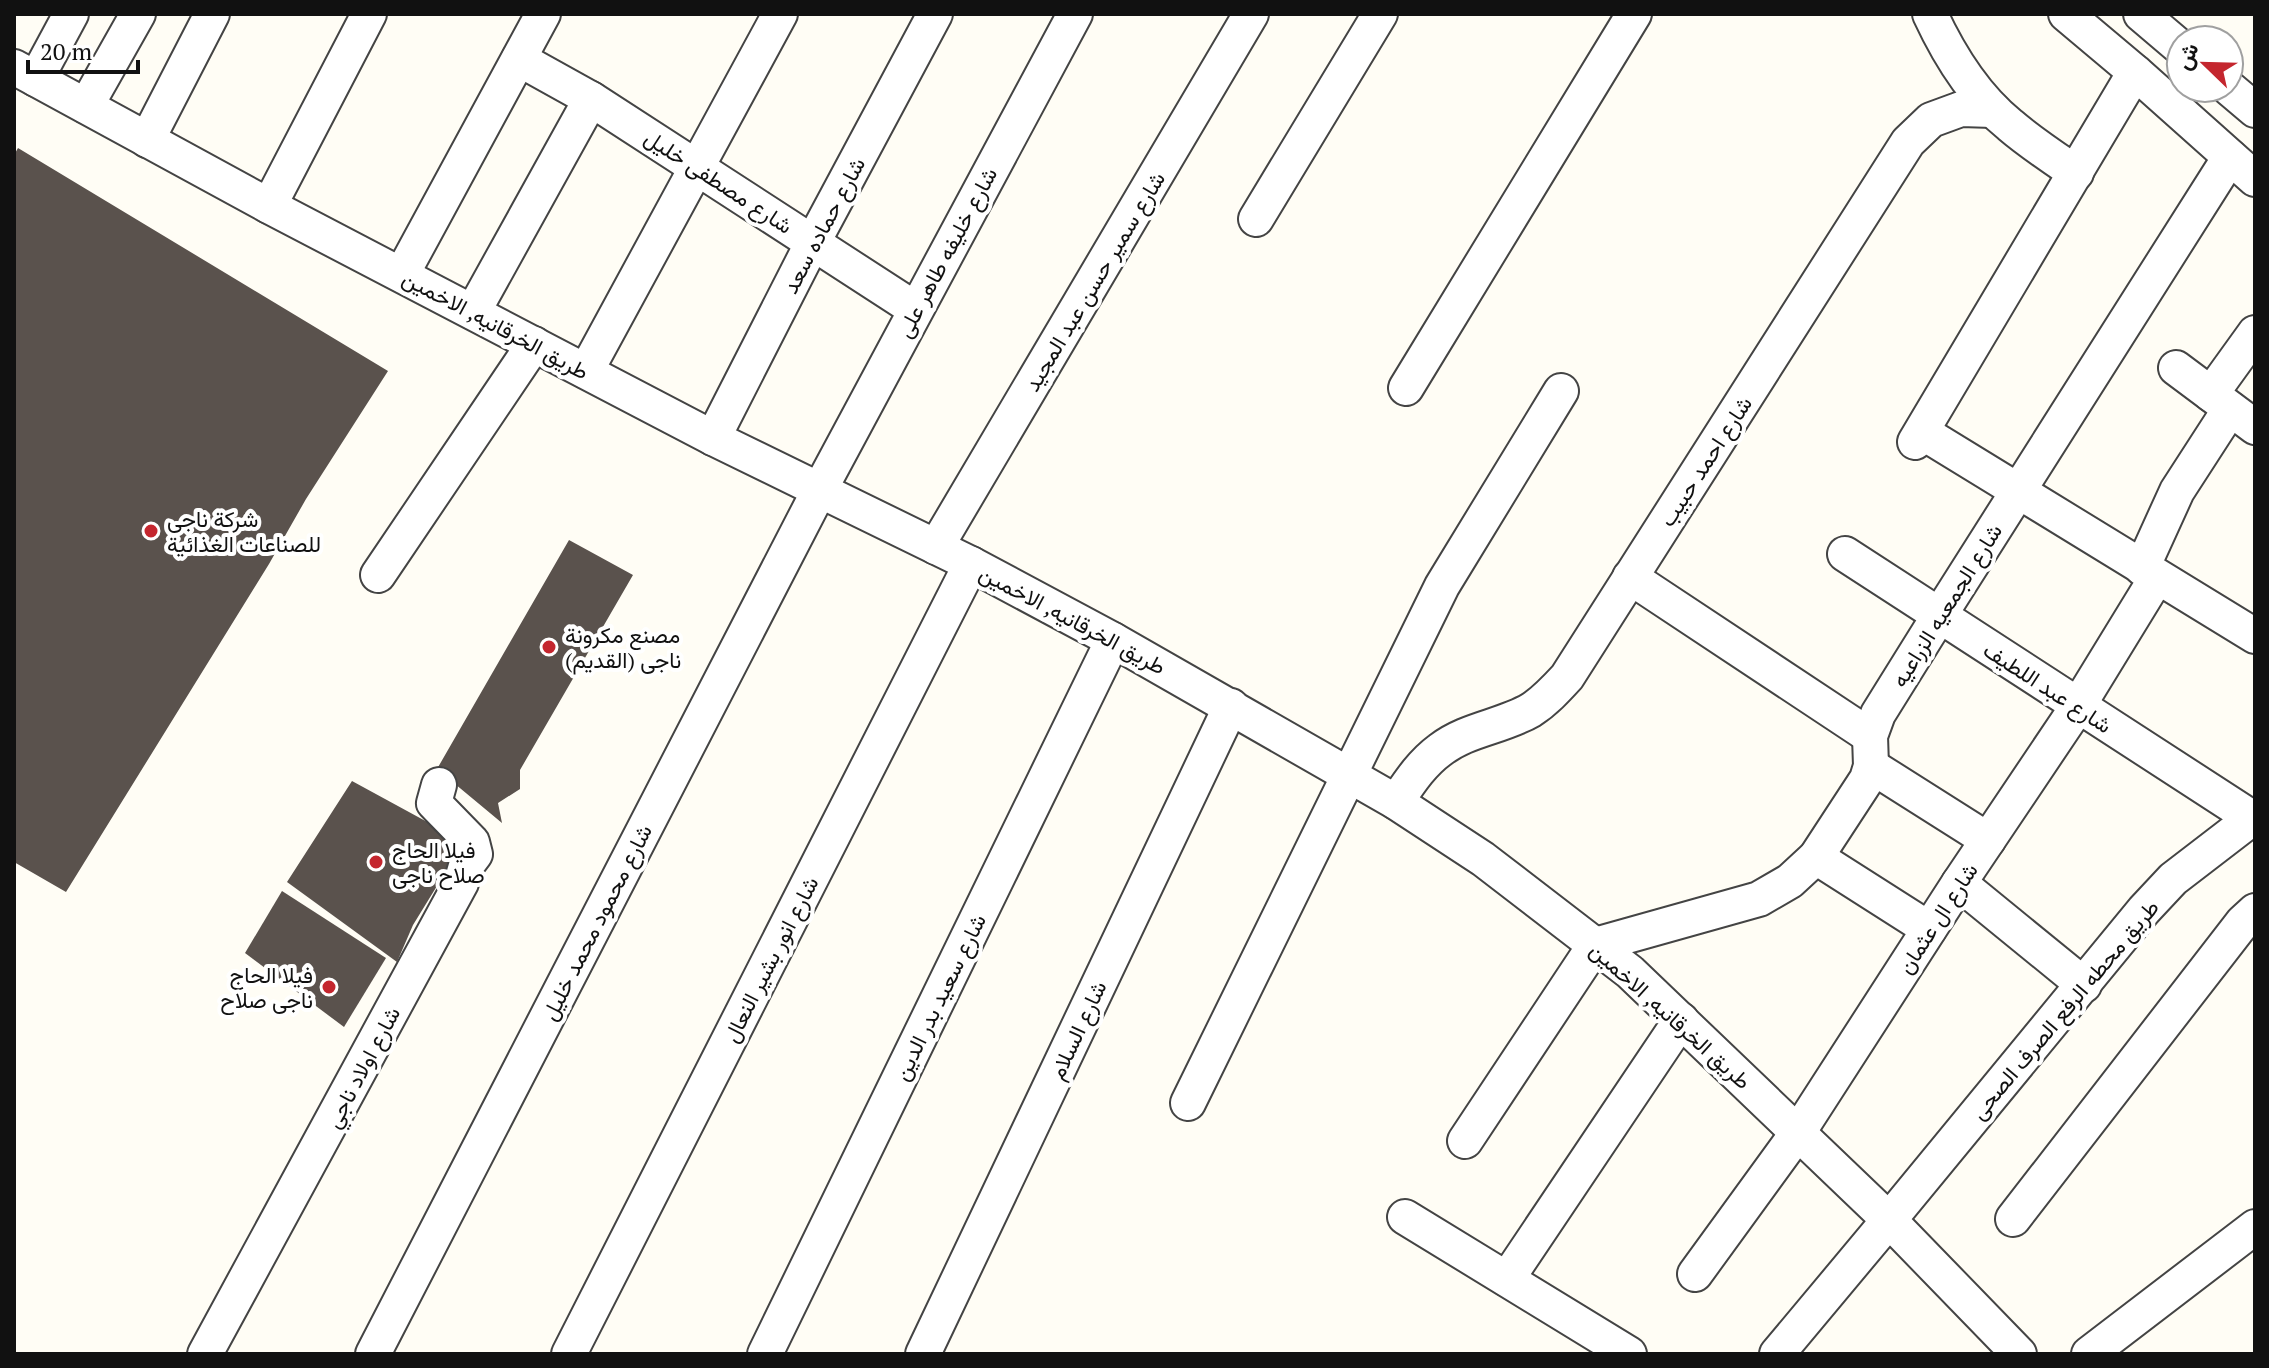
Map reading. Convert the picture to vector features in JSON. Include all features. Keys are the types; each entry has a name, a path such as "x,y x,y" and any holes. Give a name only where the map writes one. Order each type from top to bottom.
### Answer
{"street":[{"path":"25,73 71,14"},
{"path":"86,106 138,14"},
{"path":"147,140 212,14"},
{"path":"269,206 369,14"},
{"path":"402,274 543,14"},
{"path":"586,371 780,14"},
{"name":"شارع حماده سعد","path":"713,438 935,14"},
{"name":"شارع خليفه طاهر على","path":"819,491 1075,14"},
{"name":"شارع سمير حسن عبد المجيد","path":"936,547 1251,14"},
{"path":"1256,219 1380,14"},
{"path":"1406,388 1634,14"},
{"path":"1930,14 1944,44 1993,110 2076,173"},
{"path":"2066,14 2243,168"},
{"path":"2141,14 2165,34"},
{"name":"شارع مصطفى خليل","path":"519,59 591,99 915,309"},
{"path":"2135,72 1919,437 2018,492 2255,636"},
{"name":"طريق الخرقانيه, الاخمين","path":"25,73 269,206 713,438 971,564 1231,706 1396,802 1483,859 1630,972 1799,1131 2019,1354"},
{"path":"473,312 591,99"},
{"name":"شارع احمد حبيب","path":"1396,802 1415,773 1441,749 1471,732 1529,711 1550,696 1567,677 1908,142 1931,120 1941,116 1961,109 1993,110"},
{"name":"شارع الجمعيه الزراعيه","path":"1595,945 1759,899 1790,881 1816,857 1867,779 1878,714 2018,492 2243,168"},
{"name":"شارع ال عثمان","path":"1695,1274 1799,1131 2078,706 2150,572 2177,491 2232,410 2255,333"},
{"path":"378,575 534,344"},
{"path":"2176,368 2232,410"},
{"path":"1188,1103 1442,586 1561,391"},
{"name":"شارع محمود محمد خليل","path":"373,1354 819,491"},
{"name":"شارع عبد اللطيف","path":"1845,554 2253,817"},
{"name":"شارع انور بشير النعال","path":"569,1354 971,564"},
{"path":"1630,577 1988,840"},
{"name":"شارع سعيد بدر الدين","path":"765,1354 1113,640"},
{"name":"شارع السلام","path":"923,1354 1231,706"},
{"name":"شارع اولاد ناجي","path":"205,1354 475,854 472,842 434,803 439,785"},
{"name":"طريق محطه الرفع الصرف الصحى","path":"1889,1220 2144,910 2173,879 2253,817"},
{"path":"1816,857 1929,929"},
{"path":"1959,883 2084,985"},
{"path":"2013,1219 2243,922 2255,911"},
{"path":"1465,1141 1595,945"},
{"path":"1507,1279 1681,1020"},
{"path":"1405,1217 1629,1354"},
{"path":"1777,1354 1889,1220"},
{"path":"2089,1354 2255,1227"}],"building":[{"name":"شركة ناجى للصناعات الغذائية","path":"18,148 388,371 306,499 66,892 14,862 14,155"},
{"name":"مصنع مكرونة ناجى (القديم)","path":"569,540 633,575 520,770 520,789 498,803 502,823 437,769"},
{"name":"فيلا الحاج صلاح ناجى","path":"352,781 464,842 413,925 397,962 287,882"},
{"name":"فيلا الحاج ناجى صلاح","path":"282,891 386,958 344,1027 245,953"}],"place":[{"name":"شركة ناجى للصناعات الغذائية","path":"151,531"},
{"name":"مصنع مكرونة ناجى (القديم)","path":"549,647"},
{"name":"فيلا الحاج صلاح ناجى","path":"376,862"},
{"name":"فيلا الحاج ناجى صلاح","path":"329,987"}]}
